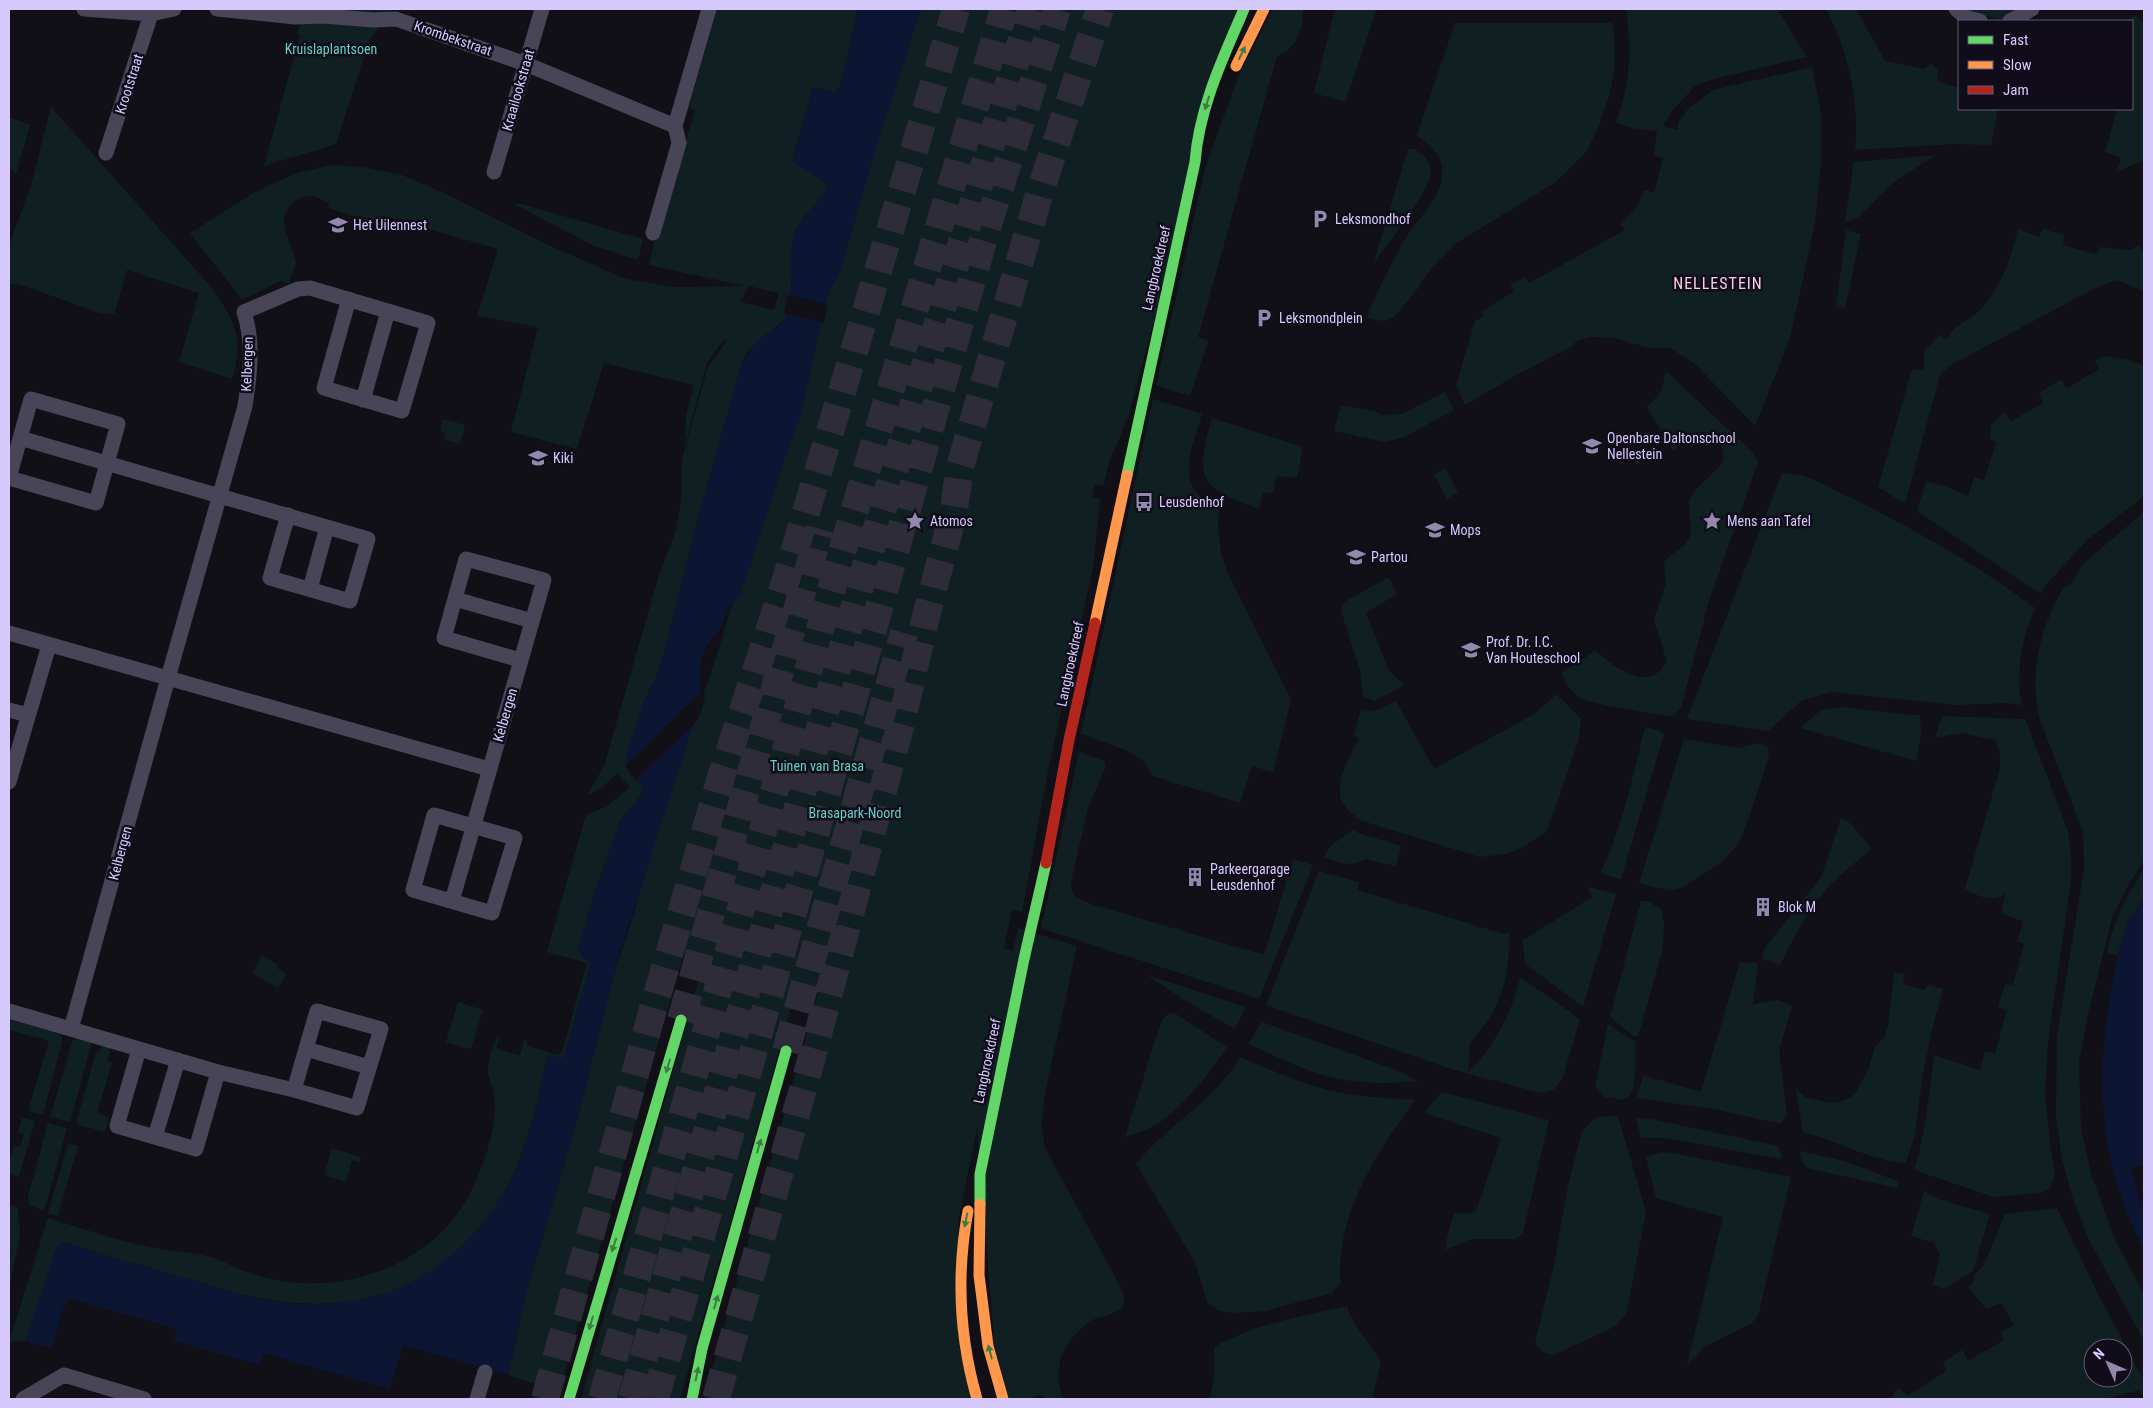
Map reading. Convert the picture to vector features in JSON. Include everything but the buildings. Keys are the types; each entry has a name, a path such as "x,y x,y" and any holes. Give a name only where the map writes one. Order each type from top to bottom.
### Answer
{"main road":[{"name":"Langbroekdreef","path":"1003,1399 988,1346 979,1275 980,1174 1040,890 1069,740 1195,162 1196,136 1216,75 1244,9"},
{"path":"1231,77 1264,9"},
{"name":"Langbroekdreef","path":"1195,162 1208,140 1214,121"},
{"path":"569,1399 681,1020"},
{"path":"692,1399 702,1349 786,1051"},
{"name":"Langbroekdreef","path":"978,1399 961,1334 960,1289 961,1251 965,1222 972,1190 980,1174"}],"street":[{"path":"84,9 151,14 174,9"},
{"name":"Krombekstraat","path":"217,9 295,18 325,12 373,20 397,14 526,64 675,126"},
{"name":"Kraailookstraat","path":"494,172 542,9"},
{"path":"653,233 680,143 675,126 709,9"},
{"path":"1956,9 1965,17 1976,20"},
{"path":"2012,20 2032,9"},
{"name":"Krootstraat","path":"106,153 151,14"},
{"name":"Kelbergen","path":"71,1029 245,406 250,374 251,345 244,312 298,289 310,288 349,299 428,323 402,411 324,388 349,299"},
{"path":"363,400 388,311"},
{"path":"31,399 118,424 107,463 96,503 9,478 31,399"},
{"path":"20,438 219,494 368,539 350,601 270,578 288,515"},
{"path":"310,589 327,527"},
{"name":"Kelbergen","path":"452,901 544,580 466,560 444,638 520,660"},
{"path":"455,599 532,621"},
{"path":"9,633 489,769"},
{"path":"9,782 13,754 28,716 49,645"},
{"path":"9,710 28,716"},
{"path":"434,815 473,826 515,838 492,913 413,889 434,815"},
{"path":"9,1011 218,1072 294,1090 357,1108 381,1029 317,1011 294,1090"},
{"path":"138,1049 117,1126 196,1149 218,1072"},
{"path":"306,1050 369,1068"},
{"path":"156,1137 178,1060"},
{"path":"477,1399 484,1372"},
{"path":"23,1399 64,1375 144,1399"}],"green space":[{"name":"Kruislaplantsoen","path":"332,9 392,9 369,41 336,144 264,166 300,35 297,34 300,24"},
{"path":"717,9 858,9 840,88 832,92 813,87 792,161 827,184 822,200 803,217 792,246 791,291 785,319 747,352 741,366 698,519 659,671 642,706 627,755 635,777 641,785 642,793 620,821 594,895 578,949 591,961 563,1060 548,1055 528,1134 511,1179 488,1218 460,1249 429,1273 393,1290 355,1300 314,1304 272,1301 229,1291 62,1243 57,1247 25,1341 9,1342 48,1218 137,1244 206,1256 262,1277 294,1283 326,1283 357,1278 387,1268 415,1254 439,1235 459,1211 475,1183 486,1155 491,1135 495,1116 495,1102 488,1067 497,1037 499,1037 496,1049 520,1055 524,1040 528,1041 527,1046 558,1055 562,1053 587,963 547,952 586,815 606,807 630,787 617,774 601,788 587,795 604,766 659,575 676,530 681,502 682,459 708,367 727,341 724,339 707,363 685,445 686,415 694,385 604,363 577,449 511,432 538,327 477,316 498,249 391,218 388,226 328,208 329,203 314,196 301,197 290,205 284,216 285,230 296,262 289,284 280,281 242,300 190,233 255,192 297,173 331,165 362,167 402,175 442,192 546,244 623,278 671,287 745,286 649,265 656,236 659,237 695,110 689,107","holes":["748,286 779,293 774,310 741,302"]},
{"name":"Brasapark-Noord","path":"916,9 1237,9 1129,414 1110,459 1103,486 1094,485 1092,497 1100,499 1093,568 1049,765 1022,912 1012,910 1004,948 1013,951 1018,928 1077,946 1045,1093 1041,1125 1045,1148 1119,1284 1124,1295 1124,1303 1117,1311 1090,1321 1067,1345 1060,1362 1059,1371 1060,1389 1063,1399 1049,1399 1037,1395 1028,1399 1018,1400 998,1393 977,1128 958,1222 973,1399 704,1399 818,993 797,987 680,1399 581,1399 704,961 683,955 557,1399 533,1399 538,1385 508,1375 521,1319 521,1311 576,1124 614,974 634,914 659,821 713,667"},
{"path":"1273,9 1303,9 1302,24 1294,43 1284,53 1277,56 1198,337 1208,341 1190,396 1156,385 1206,165 1239,75"},
{"path":"1335,9 1377,9 1345,102 1314,93"},
{"path":"1626,9 1777,9 1807,57 1713,79 1695,86 1673,110 1663,126 1677,130 1679,121 1688,109 1713,90 1812,67 1821,112 1821,163 1815,223 1790,338 1755,426 1696,365 1670,348 1649,348 1615,338 1590,337 1576,341 1573,346 1520,373 1465,405 1456,386 1475,321 1485,316 1481,312 1514,291 1510,285 1525,277 1529,283 1625,230 1620,224 1636,208 1644,190 1654,193 1663,158 1654,155 1657,131 1635,129 1616,123 1626,88 1629,64"},
{"path":"1826,9 1856,9 1885,61 1924,69 1931,64 1939,70 1937,81 1958,88 1958,110 1998,110 1991,145 1955,144 1855,150 1856,114 1851,77 1834,25"},
{"path":"1964,9 2022,9 2002,20 1972,13"},
{"path":"2135,15 2144,23 2144,160 2116,172 2121,158 2105,152 2117,110 2133,110 2133,20 2129,20"},
{"path":"1455,23 1612,23 1615,67 1609,96 1587,151 1556,182 1455,244 1433,266 1416,291 1393,318 1383,321 1367,318 1400,247 1430,206 1442,178 1439,158 1433,149 1417,135"},
{"path":"51,107 212,288 220,300 232,321 237,341 236,364 232,379 179,362 199,293 127,270 114,314 100,313 18,284 9,284 9,246 32,182"},
{"path":"9,117 30,125 16,174 9,168"},
{"path":"1408,149 1415,149 1427,160 1431,170 1429,179 1408,217 1374,262"},
{"path":"1936,155 1894,182 1858,217 1851,221 1845,221 1854,162"},
{"path":"514,204 522,204 643,239 638,260 592,245"},
{"path":"2018,229 2039,237 2043,229 2064,235 2063,245 2097,255 2100,247 2132,250 2138,245 2144,253 2144,291 2117,280 2099,286 1949,366 1940,375 1905,504 1878,487 1912,369 1924,370 1924,351 1940,335 1947,340 1953,330 1974,316 1986,304 2004,274"},
{"path":"1846,230 1861,234 1845,308 1836,307"},
{"path":"2106,356 2129,360 2144,366 2144,496 2086,541 2045,586 2042,593 2036,591 1917,511 1926,481 1968,496 1974,477 1984,480 1996,443 1990,438 1991,425 2005,411 2011,421 2043,403 2039,393 2061,379 2066,389 2099,369 2095,360"},
{"path":"1666,371 1752,452 1758,462 1709,601 1681,708 1673,716 1626,709 1582,699 1569,687 1562,672 1595,651 1624,671 1640,677 1656,674 1667,662 1654,620 1666,584 1664,564 1666,559 1686,544 1691,534 1689,502 1694,491 1724,460 1723,450 1715,435 1701,432 1686,437 1674,452 1647,407 1661,392"},
{"path":"1445,392 1454,410 1404,437 1385,442 1334,431 1341,405 1376,411 1381,415 1402,414"},
{"path":"1153,399 1202,414 1190,455 1190,479 1195,490 1204,499 1219,508 1218,523 1221,554 1229,576 1291,700 1273,772 1252,766 1240,803 1153,776 1143,761 1128,751 1081,734"},
{"path":"1212,418 1303,447 1297,478 1276,476 1273,493 1263,492 1259,509 1223,494 1212,486 1206,478 1203,467 1203,454"},
{"path":"443,419 465,425 460,444 444,440 446,433 440,431"},
{"path":"1445,468 1458,492 1447,499 1434,474"},
{"path":"1782,473 1800,475 1817,481 1898,522 1968,562 2035,608 2027,630 2019,669 2022,705 2007,703 1955,705 1832,692 1801,701 1768,731 1687,719"},
{"path":"2144,512 2144,860 2113,915 2088,1014 2079,1062 2081,1128 2091,1174 2115,1240 2144,1294 2144,1341 2088,1238 2072,1196 2062,1159 2056,1118 2057,1034 2084,871 2083,832 2040,720 2037,706 2036,676 2039,647 2043,633 2060,593 2072,582 2084,563"},
{"path":"1389,577 1397,594 1366,613 1389,671 1405,685 1374,701 1363,697 1360,670 1341,611 1344,602"},
{"path":"1557,694 1581,719 1579,739 1547,831 1520,849 1506,854 1480,857 1359,820 1342,802 1340,783 1345,767 1359,738 1354,736 1361,709 1375,711 1396,701 1434,769 1534,714"},
{"path":"1842,707 1920,715 1921,736 1916,761 1800,728 1821,710"},
{"path":"1942,716 2025,719 2068,831 2071,855 2071,880 2048,1042 2045,1094 2055,1174 2050,1188 2040,1193 1994,1197 1914,1170 1929,1099 1934,1055 1980,1070 1985,1051 1995,1054 2007,1010 1998,1007 2005,984 2013,985 2024,944 2017,942 2023,921 2001,914 2005,894 2000,897 1990,898 1980,896 1965,889 2000,768 2000,756 1996,740 1961,733 1935,738"},
{"path":"1645,727 1658,730 1664,734 1621,879 1602,874 1601,871 1609,854 1632,782"},
{"path":"1684,739 1738,748 1761,743 1768,748 1769,756 1739,843 1722,862 1683,887 1671,891 1639,883"},
{"path":"1079,752 1104,761 1106,765 1088,808 1071,882 1072,891 1077,898 1091,904 1264,955 1293,859 1313,865 1259,999 1041,928"},
{"path":"1841,818 1848,821 1872,849 1840,875 1822,894 1802,923 1780,965 1762,959 1764,949 1821,877"},
{"path":"1354,829 1358,833 1401,846 1396,866 1365,859 1357,863 1348,864 1324,858 1329,847"},
{"path":"2144,868 2144,898 2127,923 2118,956 2107,952 2122,908"},
{"path":"1319,871 1359,882 1357,890 1504,934 1509,932 1508,964 1502,992 1490,1018 1470,1043 1468,1072 1486,1052 1501,1029 1517,990 1520,977 1580,1019 1562,1080 1553,1090 1541,1093 1451,1069 1266,1005"},
{"path":"1587,887 1616,894 1583,1007 1524,963 1525,957 1522,941 1592,897"},
{"path":"1641,901 1648,901 1661,909 1664,924 1663,948 1638,1037 1632,1035 1610,1017"},
{"path":"262,955 278,965 277,968 287,974 278,988 252,973"},
{"path":"1754,961 1758,965 1753,1004 1778,1000 1792,1006 1779,1050 1787,1115 1781,1124 1713,1109 1637,1098 1643,1075 1701,1092 1740,962 1747,964"},
{"path":"1894,973 1905,974 1903,984 1925,990 1927,985 1943,989 1931,1034 1922,1080 1915,1135 1906,1163 1881,1159 1803,1132 1796,1089 1805,1097 1830,1103 1846,1100 1855,1094 1868,1070 1875,1047 1885,1036"},
{"path":"1147,975 1246,1007 1235,1029 1184,1000"},
{"path":"458,1002 483,1010 471,1049 446,1042"},
{"path":"1169,1013 1176,1014 1227,1047 1193,1092 1161,1122 1141,1132 1125,1137 1157,1034 1162,1020"},
{"path":"9,1019 58,1033 63,1038 43,1115 28,1111 49,1041 9,1030"},
{"path":"1262,1022 1396,1070 1418,1081 1387,1083 1355,1081 1334,1078 1301,1067 1248,1044"},
{"path":"1608,1024 1636,1042 1634,1082 1629,1096 1623,1100 1605,1097 1595,1087"},
{"path":"75,1039 92,1042 70,1122 50,1117 72,1042"},
{"path":"101,1045 111,1047 107,1061 112,1062 97,1113 109,1117 105,1132 76,1124 96,1052 99,1052"},
{"path":"1240,1057 1327,1090 1359,1096 1415,1100 1378,1154 1358,1193 1344,1234 1340,1266 1341,1282 1332,1293 1265,1311 1235,1313 1220,1311 1208,1304 1195,1262 1136,1164 1148,1150 1218,1087"},
{"path":"1442,1092 1549,1120 1523,1233 1515,1239 1471,1239 1445,1250 1454,1213 1468,1214 1476,1211 1501,1138 1424,1113"},
{"path":"1618,1116 1646,1212 1626,1315 1614,1327 1554,1355 1548,1354 1535,1343 1554,1265 1568,1185 1582,1131 1595,1118"},
{"path":"22,1118 35,1121 19,1177 9,1174 9,1162 14,1146 20,1147 24,1134 18,1132"},
{"path":"1636,1118 1651,1119 1778,1146 1782,1155 1780,1159 1666,1138 1641,1138"},
{"path":"48,1123 67,1128 44,1211 29,1205 28,1197"},
{"path":"68,1143 78,1146 58,1216 48,1213"},
{"path":"332,1148 361,1157 360,1162 352,1160 346,1182 324,1175"},
{"path":"1800,1151 1844,1161 1900,1182 1896,1188 1807,1168 1801,1160"},
{"path":"1661,1152 1791,1177 1758,1316 1751,1324 1706,1346 1687,1365 1723,1217 1656,1198 1646,1157"},
{"path":"1924,1191 1940,1200 1990,1214 1973,1271 1944,1289 1933,1285 1940,1255 1934,1243 1911,1236"},
{"path":"9,1205 17,1207 20,1235 9,1288"},
{"path":"2057,1208 2121,1338 2083,1338 2083,1388 2133,1388 2133,1360 2144,1381 2144,1394 2142,1395 2139,1390 2105,1399 1890,1399 1898,1387 1908,1396 1946,1371 1943,1362 1963,1350 1968,1361 2004,1340 2000,1332 2014,1325 2001,1303 1986,1309 1968,1287 1972,1284 1976,1273 1984,1265 2005,1214"},
{"path":"1347,1306 1353,1321 1381,1362 1372,1399 1209,1399 1214,1373 1214,1347 1246,1332 1262,1327 1296,1317"}],"water":[{"path":"858,9 921,9 874,155 841,269 827,297 801,415 784,461 748,574 738,598 731,605 719,630 706,646 700,663 702,697 615,969 617,970 614,974 576,1124 521,1311 508,1375 403,1345 390,1389 263,1353 259,1365 174,1341 177,1329 70,1299 63,1309 52,1348 25,1341 57,1247 62,1243 228,1291 271,1301 313,1304 353,1301 391,1291 426,1274 458,1250 486,1219 510,1181 528,1136 548,1055 563,1059 591,961 584,959 578,949 594,895 620,821 642,793 641,785 627,767 627,755 642,706 659,671 698,519 741,366 746,355 757,342 781,325 785,319 791,299 791,255 794,234 802,219 821,198 827,183 792,162 813,87 832,92 840,88"},
{"path":"2144,898 2144,1165 2131,1168 2144,1214 2144,1249 2117,1186 2104,1121 2102,1088 2106,1021 2118,955 2127,924"}],"pier":[{"path":"788,295 828,305 824,323 784,313"},
{"path":"703,690 705,697 697,721 635,781 625,766"}],"tunnel":[{"path":"545,1399 651,1016 722,774 784,586 956,9"},
{"path":"602,1399 840,559 1004,9"},
{"path":"632,1399 866,565 1031,9"},
{"path":"655,1399 985,234 1057,9"},
{"path":"716,1399 810,1064 901,723 926,616 953,515 960,467 1039,195 1100,9"},
{"path":"681,1020 820,529"},
{"path":"786,1051 904,633"}],"traffic: fast":[{"path":"1127,475 1195,162 1201,122 1213,84 1244,9"},
{"path":"980,1204 980,1174 1024,959 1046,863"},
{"path":"569,1399 681,1020"},
{"path":"692,1399 702,1349 786,1051"}],"traffic: slow":[{"path":"1236,66 1264,9"},
{"path":"1095,623 1127,475"},
{"path":"980,1204 979,1275 988,1346 1003,1399"},
{"path":"968,1211 962,1259 961,1305 966,1352 977,1399"}],"traffic: jam":[{"path":"1046,863 1069,740 1095,623"}],"place":[{"name":"Leksmondhof","path":"1320,219"},
{"name":"Het Uilennest","path":"338,225"},
{"name":"Leksmondplein","path":"1264,318"},
{"name":"Openbare Daltonschool Nellestein","path":"1592,446"},
{"name":"Kiki","path":"538,458"},
{"name":"Leusdenhof","path":"1144,502"},
{"name":"Atomos","path":"915,521"},
{"name":"Mens aan Tafel","path":"1712,521"},
{"name":"Mops","path":"1435,530"},
{"name":"Partou","path":"1356,557"},
{"name":"Prof. Dr. I.C. Van Houteschool","path":"1471,650"},
{"name":"Parkeergarage Leusdenhof","path":"1195,877"},
{"name":"Blok M","path":"1763,907"}],"district":[{"name":"NELLESTEIN","path":"1718,283"}],"park label":[{"name":"Tuinen van Brasa","path":"817,766"}]}
